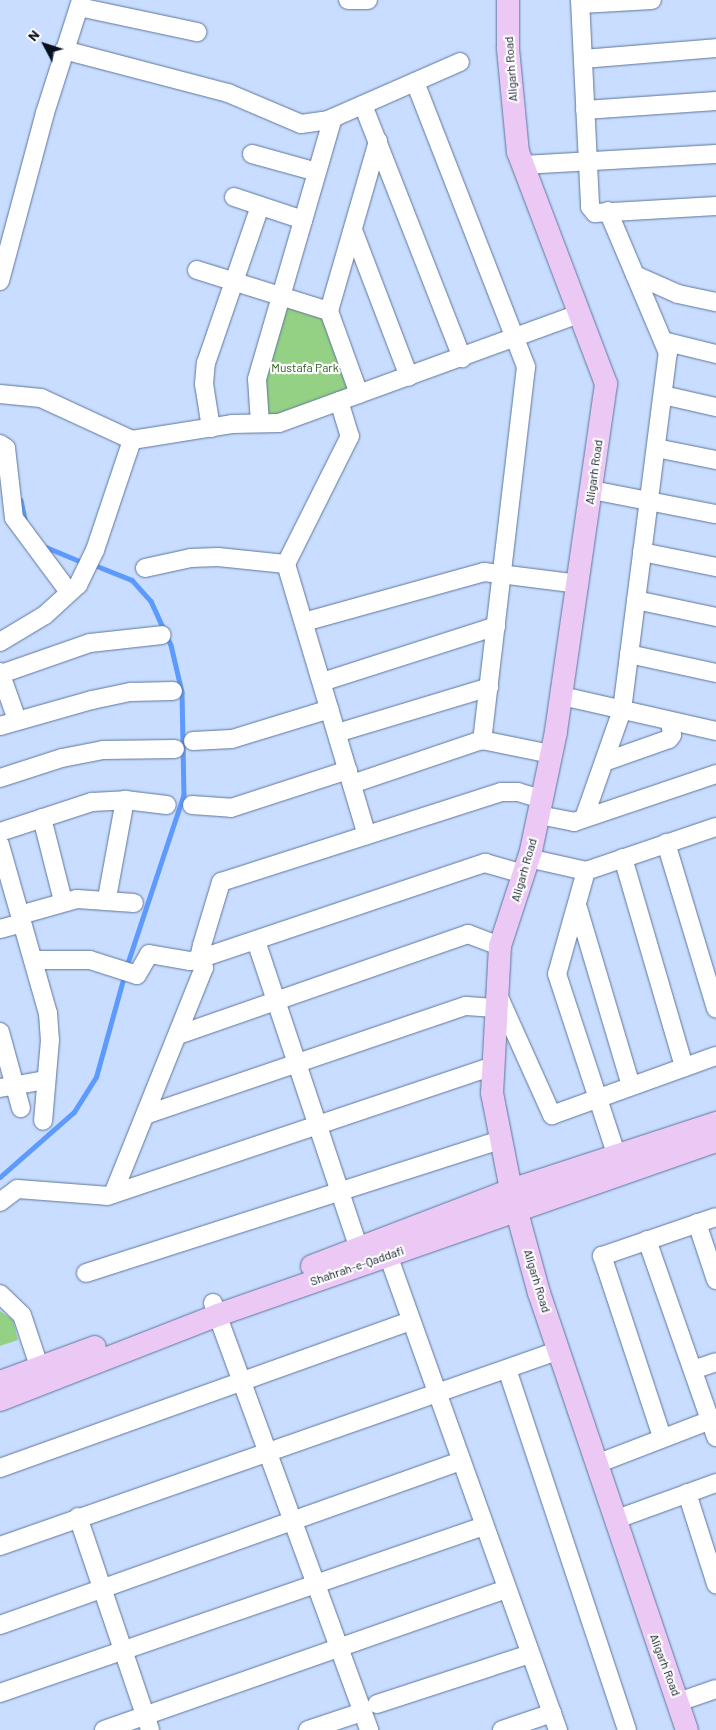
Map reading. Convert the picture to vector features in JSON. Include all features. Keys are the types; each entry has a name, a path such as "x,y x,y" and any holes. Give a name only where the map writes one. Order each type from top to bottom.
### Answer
{"main road":[{"name":"Aligarh Road","path":"508,0 508,49 518,152 606,384 562,696 526,866 500,946 492,1093 500,1140 517,1213 560,1350 688,1730"},
{"name":"Shahrah-e-Qaddafi","path":"0,1400 42,1376 216,1309 359,1248 511,1190 617,1157 716,1123"},
{"name":"Shahrah-e-Qaddafi","path":"216,1309 517,1213 716,1140"},
{"name":"Shahrah-e-Qaddafi","path":"0,1382 42,1376"}],"street":[{"path":"348,0 368,0"},
{"path":"652,0 580,2 590,207 596,213 716,206"},
{"path":"0,281 64,50 80,3 197,32"},
{"path":"583,59 716,48"},
{"path":"64,50 228,93 302,124 333,118 460,62"},
{"path":"415,82 526,367 482,740"},
{"path":"585,110 716,101"},
{"path":"363,105 462,358"},
{"path":"260,423 257,379 333,118"},
{"path":"359,394 329,312 378,141"},
{"path":"252,154 317,172"},
{"path":"523,165 716,154"},
{"path":"234,198 303,220"},
{"path":"211,428 204,384 206,363 260,206"},
{"path":"584,818 622,710 668,353 608,211"},
{"path":"352,230 409,377"},
{"path":"197,270 329,312"},
{"path":"635,276 678,294 716,302"},
{"path":"0,392 41,398 132,440 211,428 280,423 462,358 580,313"},
{"path":"663,341 716,354"},
{"path":"663,395 716,407"},
{"path":"339,401 350,436 286,564 367,835"},
{"path":"0,642 45,615 69,592 85,572 95,550 132,440"},
{"path":"0,444 6,448 14,518 69,592"},
{"path":"656,448 716,460"},
{"path":"592,490 649,499 716,514"},
{"path":"642,552 716,568"},
{"path":"145,568 191,558 218,557 286,564"},
{"path":"304,622 484,572 502,572 579,584"},
{"path":"636,600 716,618"},
{"path":"322,682 496,626"},
{"path":"17,720 0,673 90,643 162,635"},
{"path":"629,654 716,673"},
{"path":"337,733 489,688"},
{"path":"0,726 17,720 131,692 173,691"},
{"path":"562,696 716,731"},
{"path":"193,741 232,739 330,709"},
{"path":"604,762 669,739 672,735 670,721"},
{"path":"192,805 231,808 482,740 551,754"},
{"path":"0,778 86,753 175,749"},
{"path":"113,1194 181,1034 204,968 199,959 221,882 500,792 518,792 540,807 574,822 716,774"},
{"path":"107,898 125,800"},
{"path":"0,832 92,802 125,800 167,805"},
{"path":"42,818 62,901"},
{"path":"33,960 90,960 137,975 149,954 190,962 485,863 586,871 716,827"},
{"path":"666,843 716,1009"},
{"path":"0,845 48,1013 43,1121"},
{"path":"623,858 684,1067"},
{"path":"586,871 578,908 557,974 617,1157"},
{"path":"0,929 62,901 107,898 134,903"},
{"path":"578,908 631,1086"},
{"path":"181,1034 275,998 468,934 500,946"},
{"path":"256,941 359,1248"},
{"path":"145,1115 466,1006 497,1000 550,1114 716,1056"},
{"path":"0,1033 7,1086 21,1108"},
{"path":"0,1202 17,1189 113,1194 493,1066"},
{"path":"7,1086 46,1080"},
{"path":"86,1273 500,1140"},
{"path":"662,1437 602,1256 716,1216"},
{"path":"697,1223 716,1280"},
{"path":"647,1240 692,1370 713,1419 716,1437"},
{"path":"388,1255 436,1395 558,1730"},
{"path":"0,1294 22,1315 42,1376"},
{"path":"216,1309 339,1645 369,1708 369,1730"},
{"path":"0,1468 242,1384 411,1321"},
{"path":"0,1546 78,1517 269,1455 560,1350"},
{"path":"692,1370 716,1362"},
{"path":"507,1369 627,1730"},
{"path":"599,1463 662,1437 713,1419"},
{"path":"0,1624 460,1461"},
{"path":"616,1519 716,1482"},
{"path":"687,1493 716,1584"},
{"path":"78,1517 148,1723"},
{"path":"0,1693 316,1582 484,1526"},
{"path":"104,1730 148,1723 339,1645 507,1589"},
{"path":"308,1730 530,1654"},
{"path":"678,1702 716,1689"},
{"path":"502,1730 552,1713"}],"green space":[{"name":"Mustafa Park","path":"280,296 329,311 359,394 260,423 257,379"},
{"path":"0,1311 13,1320 18,1340 0,1346"}],"waterway":[{"path":"21,500 25,519"},
{"path":"46,547 84,563"},
{"path":"92,564 132,580 151,601 171,645 182,692 184,795 126,969"},
{"path":"0,1177 74,1112 96,1077 124,976"}]}
